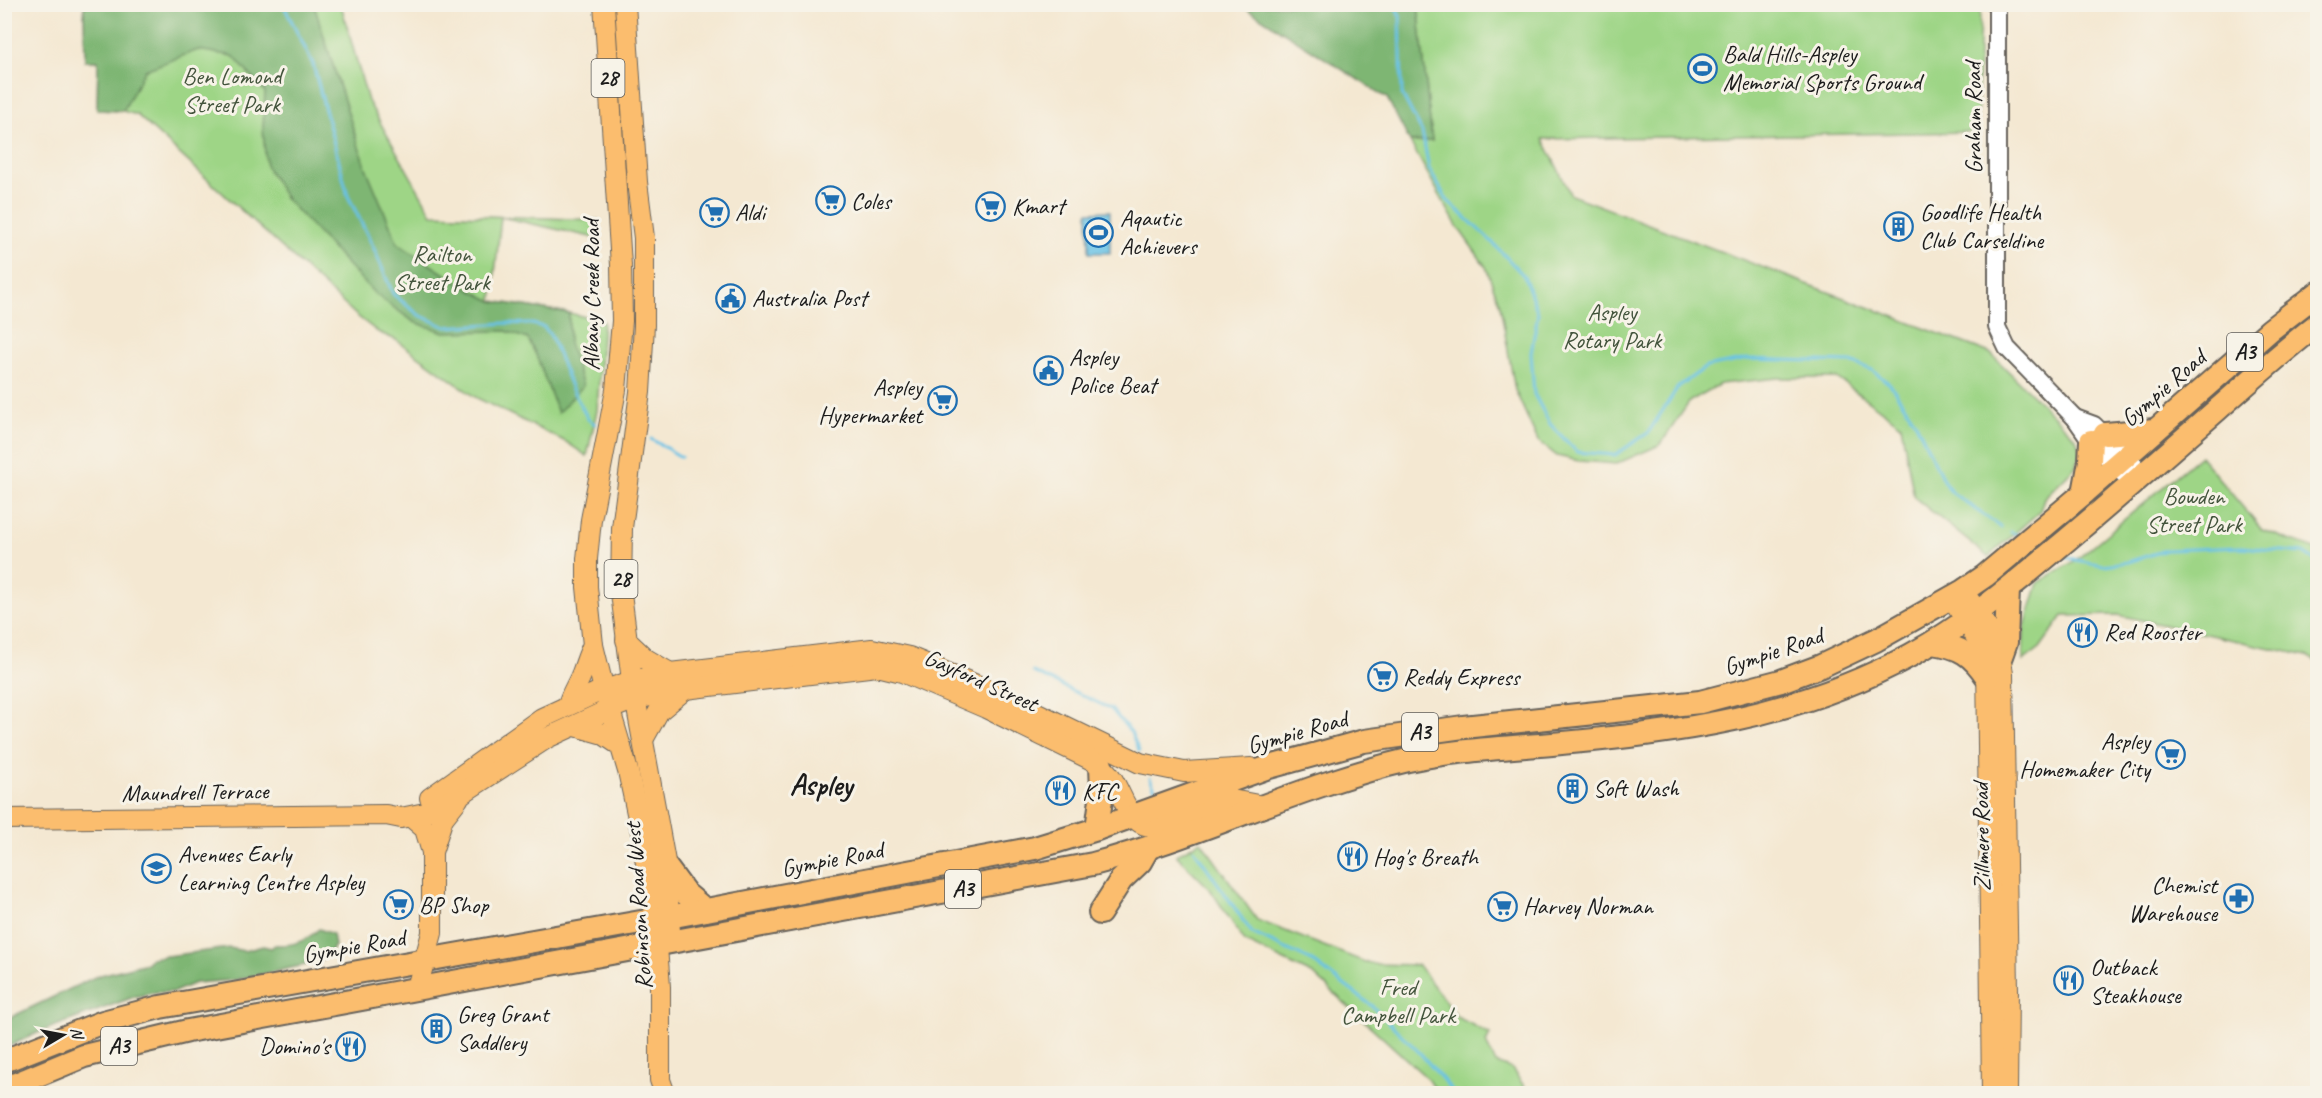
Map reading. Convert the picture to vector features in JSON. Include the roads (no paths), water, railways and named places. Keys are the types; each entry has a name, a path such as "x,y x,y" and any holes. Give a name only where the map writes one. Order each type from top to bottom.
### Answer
{"highway":[{"name":"Gympie Road","path":"4,1060 103,1022 183,1003 1010,854 1097,829 1266,768 1355,744 1410,733 1665,707 1723,696 1781,681 1821,666 1876,640 1957,594 2003,561 2052,521 2270,330 2318,293"},
{"name":"A3","path":"4,1089 84,1056 113,1047 188,1031 1066,870 1148,848 1352,774 1431,756 1677,731 1750,717 1829,693 1884,669 1933,643 1972,618 2072,536 2318,324"},
{"path":"2084,493 2090,461 2098,438 2156,430"},
{"path":"2001,656 2006,642 2016,582"},
{"path":"1933,643 1952,646 1968,655 1987,677"},
{"path":"1097,829 1102,792 1101,765"},
{"path":"1101,913 1121,880 1140,862 1148,848"},
{"path":"666,867 686,894 705,910"},
{"path":"183,1003 188,1031"}],"main road":[{"name":"Albany Creek Road","path":"604,4 621,265 622,321 616,390 595,494 588,547 588,594 593,645 607,699"},
{"name":"Albany Creek Road","path":"625,4 645,263 642,359 621,539 621,593 634,690"},
{"name":"Zillmere Road","path":"1957,594 1972,618 1987,659 1992,1094"},
{"name":"Zillmere Road","path":"1972,618 1991,632 2001,656 2006,802 2007,1094"},
{"path":"626,640 646,659 670,673"},
{"path":"567,705 593,645"},
{"name":"Gayford Street","path":"634,690 670,673 859,650 884,650 909,657 998,694 1140,763 1171,771 1190,772 1266,768"},
{"name":"Gayford Street","path":"634,690 685,689 867,666 886,667 986,708 1101,765 1113,780 1132,816"},
{"path":"644,738 659,711 685,689"},
{"name":"Maundrell Terrace","path":"386,815 427,800 530,726 567,705 607,699 634,690"},
{"name":"Robinson Road West","path":"634,690 666,867 662,918"},
{"name":"Maundrell Terrace","path":"4,819 386,815 396,818 411,817 425,813 451,797 461,794 547,738 575,726 607,699"},
{"name":"Robinson Road West","path":"607,699 621,746 662,918 664,943 660,1080 665,1094"},
{"path":"575,726 603,734 621,746"},
{"path":"432,852 443,818 461,794"},
{"path":"1132,816 1146,825 1156,827 1232,800 1263,806"},
{"path":"411,817 425,829 432,852 432,933 417,988"}],"street":[{"name":"Graham Road","path":"1997,4 1997,327 2007,348 2075,418 2094,425 2098,438 2137,478"}],"water":[{"name":"Aqautic Achievers","path":"1110,211 1110,253 1089,253 1088,212"}],"waterway":[{"path":"283,4 313,64 348,196 393,294 419,315 446,327 506,323 544,327 551,336 572,389 588,419 595,424"},
{"path":"1394,4 1400,16 1402,94 1422,132 1429,169 1447,200 1524,276 1538,313 1531,353 1534,394 1550,424 1577,452 1615,455 1648,433 1678,387 1706,367 1748,359 1851,362 1872,370 1890,384 1916,423 1951,492 2001,527"},
{"path":"651,439 681,457"},
{"path":"2011,532 2020,536"},
{"path":"2062,555 2103,565 2128,562 2166,550 2242,547 2303,553 2318,563"},
{"path":"1033,672 1111,709 1131,732 1139,751"},
{"path":"1150,778 1155,789"},
{"path":"1194,849 1252,933 1312,961 1371,1005 1420,1053 1455,1094"}],"place":[{"name":"Bald Hills-Aspley Memorial Sports Ground","path":"1702,68"},
{"name":"Coles","path":"830,201"},
{"name":"Kmart","path":"991,206"},
{"name":"Aldi","path":"714,212"},
{"name":"Goodlife Health Club Carseldine","path":"1899,226"},
{"name":"Aqautic Achievers","path":"1099,232"},
{"name":"Australia Post","path":"731,298"},
{"name":"Aspley Police Beat","path":"1048,371"},
{"name":"Aspley Hypermarket","path":"943,401"},
{"name":"Red Rooster","path":"2083,632"},
{"name":"Reddy Express","path":"1382,677"},
{"name":"Aspley Homemaker City","path":"2171,755"},
{"name":"Soft Wash","path":"1572,788"},
{"name":"KFC","path":"1061,791"},
{"name":"Hog's Breath","path":"1352,857"},
{"name":"Avenues Early Learning Centre Aspley","path":"157,868"},
{"name":"Chemist Warehouse","path":"2238,899"},
{"name":"BP Shop","path":"398,905"},
{"name":"Harvey Norman","path":"1502,906"},
{"name":"Outback Steakhouse","path":"2069,981"},
{"name":"Greg Grant Saddlery","path":"436,1028"},
{"name":"Domino's","path":"351,1046"}],"district":[{"name":"Aspley","path":"821,785"}],"park label":[{"name":"Ben Lomond Street Park","path":"232,90"},
{"name":"Railton Street Park","path":"442,268"},
{"name":"Aspley Rotary Park","path":"1612,326"},
{"name":"Bowden Street Park","path":"2194,510"},
{"name":"Fred Campbell Park","path":"1398,1001"}]}
